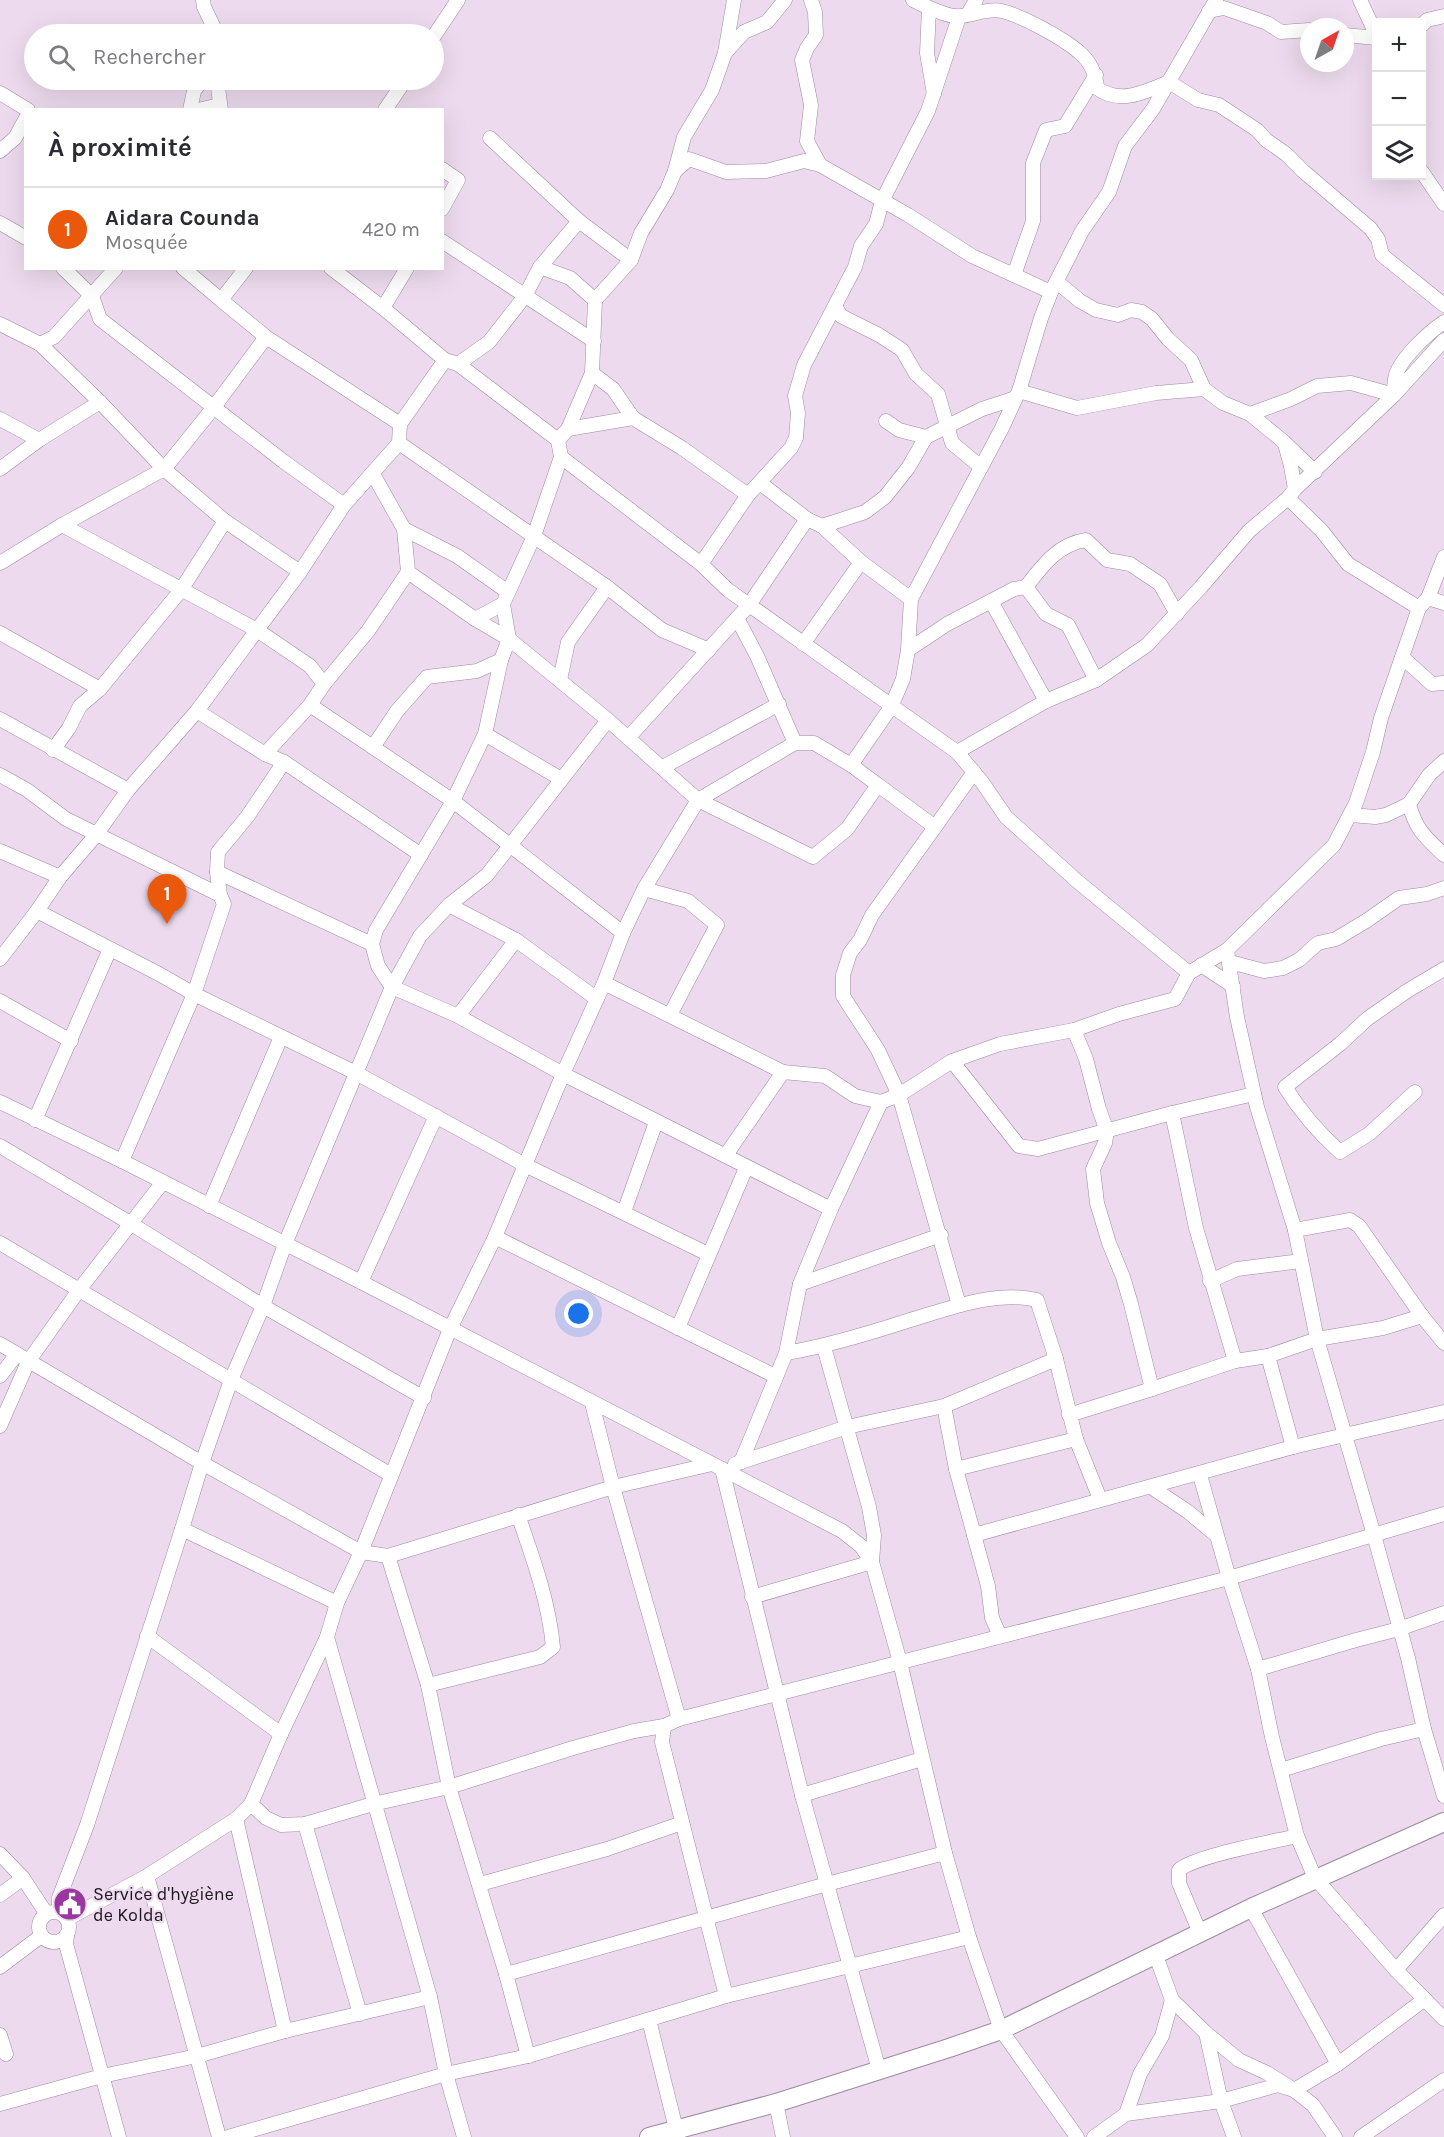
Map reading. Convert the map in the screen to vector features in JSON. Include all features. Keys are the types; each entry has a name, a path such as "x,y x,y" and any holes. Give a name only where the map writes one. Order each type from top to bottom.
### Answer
{"main road":[{"path":"649,2137 677,2133 776,2103 1001,2030 1155,1953 1315,1878 1444,1822"}],"street":[{"path":"189,0 204,4 213,24"},
{"path":"442,24 458,0"},
{"path":"558,440 568,429 592,373 595,300 631,260 640,233 667,190 675,171 684,137 712,90 725,53 734,0"},
{"path":"725,53 744,32 767,22 785,0"},
{"path":"811,0 815,12 816,35 802,60 811,105 807,141 820,165"},
{"path":"913,0 929,8 964,15 1001,11 1039,27 1080,53 1096,75 1097,88 1107,95 1142,93 1169,82"},
{"path":"701,564 748,495 791,447 796,438 798,413 795,396 804,365 855,267 861,246 876,224 882,201 934,96 964,15 976,0"},
{"path":"1360,0 1372,24"},
{"path":"850,765 891,707 903,679 908,650 911,599 1002,428 1054,287 1082,231 1109,192 1125,146 1153,109 1213,5 1267,23 1281,32 1300,31"},
{"path":"929,8 927,52 934,96"},
{"path":"1426,21 1444,16"},
{"path":"1354,36 1372,38"},
{"path":"1014,275 1033,221 1033,164 1046,130 1065,126 1096,75"},
{"path":"1169,82 1198,100 1219,105 1257,130 1370,228 1378,239 1382,255 1444,305"},
{"path":"190,108 195,90"},
{"path":"218,90 220,107"},
{"path":"386,108 398,90"},
{"path":"0,93 25,108"},
{"path":"0,151 15,138 24,122"},
{"path":"490,138 579,221 631,260"},
{"path":"675,171 689,159 726,172 766,171 804,161 820,165 908,215 972,256 1014,275 1054,287 1096,310 1118,315 1131,310 1142,312 1152,319 1168,339 1191,360 1204,389 1223,403 1250,414 1315,472"},
{"path":"444,170 458,180 444,205"},
{"path":"1426,178 1444,204"},
{"path":"0,959 128,790 197,711 300,572 344,506 399,443 400,424 451,362 489,342 525,296 540,267 579,221"},
{"path":"0,223 24,235"},
{"path":"444,242 594,341"},
{"path":"540,267 570,278 595,300"},
{"path":"65,270 92,296 99,319 344,506"},
{"path":"40,344 54,337 114,270"},
{"path":"185,270 266,337 400,424"},
{"path":"221,300 244,270"},
{"path":"334,270 451,362 558,440 561,457 534,536 506,598 509,639 501,660 485,734 453,801 376,930 372,944 378,966 392,987 458,1016 563,1074 831,1209"},
{"path":"383,308 406,270"},
{"path":"835,306 841,316 879,335 902,350 916,374 938,394 952,443 981,467"},
{"path":"1394,395 1396,374 1413,350 1432,330 1444,322"},
{"path":"0,324 40,344 164,469 225,521 300,572"},
{"path":"0,560 164,469 266,337"},
{"path":"957,752 1046,701 1096,680 1147,645 1249,531 1315,472 1394,395 1444,340"},
{"path":"592,373 613,389 633,418 682,448 748,495"},
{"path":"1250,414 1291,399 1317,386 1352,383 1394,395"},
{"path":"822,526 865,512 885,497 908,468 926,437 946,425 1016,395 1077,408 1156,393 1204,389"},
{"path":"0,469 39,440 100,402"},
{"path":"568,429 633,418"},
{"path":"0,419 39,440"},
{"path":"886,421 899,430 926,437"},
{"path":"1284,442 1291,466 1291,493 1348,564 1424,603 1444,603"},
{"path":"399,443 607,587 662,630 709,650"},
{"path":"561,457 701,564 728,590 957,752 1006,817 1077,880 1195,969 1233,986"},
{"path":"265,754 310,705 324,684 368,631 408,572 404,529 373,474"},
{"path":"760,483 807,519 822,526 861,562 911,599"},
{"path":"628,738 749,605 807,519"},
{"path":"53,750 69,728 80,706 100,689 181,590 225,521"},
{"path":"62,525 257,630 310,666 324,684"},
{"path":"404,529 457,556 506,598"},
{"path":"908,650 946,624 1014,589 1026,587 1047,559 1074,542 1086,540 1107,560 1130,564 1160,584 1177,614"},
{"path":"604,983 783,1072 825,1076 855,1096 881,1102 899,1095 952,1060 1000,1044 1074,1030 1119,1014 1175,999 1195,969 1228,956 1334,845 1351,815 1402,657 1444,557"},
{"path":"803,644 861,562"},
{"path":"408,572 475,619 509,639 608,720 698,800 813,857 847,829 878,785"},
{"path":"560,680 568,642 607,587"},
{"path":"1026,587 1046,614 1068,625 1096,680"},
{"path":"475,619 506,598"},
{"path":"991,601 1046,701"},
{"path":"737,618 779,704 795,743"},
{"path":"0,633 100,689"},
{"path":"1402,657 1432,684 1444,683"},
{"path":"373,747 397,711 427,677 477,671 501,660"},
{"path":"663,767 779,704"},
{"path":"310,705 453,801 623,933"},
{"path":"197,711 265,754 284,762 421,855"},
{"path":"0,720 128,790"},
{"path":"57,1915 59,1898 87,1825 202,1462 231,1380 392,987 420,936 449,905 487,875 608,720"},
{"path":"485,734 561,779"},
{"path":"67,1936 62,1941 54,1943 46,1941 38,1928 40,1919 57,1915 147,1876 236,1819 251,1804 281,1734 327,1638 337,1603 361,1552 450,1329 495,1237 604,983 623,933 644,889 698,800 795,743 814,743 850,765 934,827"},
{"path":"1351,815 1386,815 1409,804 1429,775 1444,761"},
{"path":"122,1161 194,994 224,904 219,896 218,852 247,817 284,762"},
{"path":"960,1305 899,1095 878,1050 843,996 843,975 850,953 860,940 872,915 974,772"},
{"path":"0,775 27,790 66,819 219,896"},
{"path":"1409,804 1414,822 1422,834 1444,855"},
{"path":"0,851 60,877"},
{"path":"217,872 372,944"},
{"path":"1228,956 1264,971 1283,968 1299,960 1318,943 1336,939 1400,898 1427,894 1444,888"},
{"path":"644,889 688,901 717,925 670,1016"},
{"path":"449,905 516,940 597,999"},
{"path":"37,911 194,994 356,1073 525,1166 708,1254"},
{"path":"458,1016 516,940"},
{"path":"36,1120 110,949"},
{"path":"1228,956 1237,1017 1254,1094 1295,1230 1317,1339 1374,1535 1424,1729 1444,1796"},
{"path":"1415,1092 1369,1134 1340,1152 1295,1103 1285,1087 1340,1044 1367,1019 1444,969"},
{"path":"0,1001 71,1041"},
{"path":"1074,1030 1086,1059 1098,1110 1107,1131 1105,1143 1093,1169 1097,1203 1131,1304 1152,1389"},
{"path":"209,1206 281,1037"},
{"path":"952,1060 1018,1146 1038,1149 1172,1113 1254,1094"},
{"path":"726,1155 783,1072"},
{"path":"0,1102 361,1282 842,1531 861,1546 872,1562 900,1662 945,1853 969,1937 1001,2030 1077,2137"},
{"path":"741,1462 786,1353 800,1284 831,1209 881,1102"},
{"path":"1172,1113 1196,1227 1235,1361"},
{"path":"361,1282 436,1116"},
{"path":"624,1212 656,1122"},
{"path":"0,1146 263,1306 424,1398"},
{"path":"678,1328 746,1168"},
{"path":"0,1376 23,1358 163,1182"},
{"path":"1295,1230 1350,1220 1359,1226 1422,1316 1444,1343"},
{"path":"800,1284 941,1236"},
{"path":"495,1237 775,1376"},
{"path":"0,1243 391,1475"},
{"path":"1210,1281 1237,1269 1302,1262"},
{"path":"786,1353 824,1347 960,1305 1020,1296 1037,1300 1056,1359 1076,1439 1100,1499"},
{"path":"1069,1415 1235,1361 1268,1356 1317,1339 1383,1328 1422,1316"},
{"path":"0,1344 361,1552 388,1556 613,1487 741,1462 847,1427 944,1406 1056,1359"},
{"path":"824,1347 869,1507 874,1535 872,1562"},
{"path":"1268,1356 1293,1448"},
{"path":"0,1426 23,1358"},
{"path":"592,1403 613,1487 679,1719"},
{"path":"944,1406 956,1469 988,1586 992,1618 1000,1636"},
{"path":"974,1535 1293,1448 1444,1412"},
{"path":"956,1469 1076,1439"},
{"path":"717,1466 802,1794 879,2070"},
{"path":"1200,1474 1228,1578 1258,1669 1297,1836 1315,1878 1396,1970 1444,2019"},
{"path":"1150,1487 1187,1511 1215,1534"},
{"path":"251,1804 266,1818 281,1825 305,1824 373,1804 449,1787 634,1731 664,1726 679,1719 776,1693 1228,1578 1444,1514"},
{"path":"428,1685 540,1657 553,1647 551,1624 518,1515"},
{"path":"182,1529 337,1603"},
{"path":"388,1556 428,1685 449,1787 480,1884 528,2056"},
{"path":"752,1597 872,1562"},
{"path":"1258,1669 1399,1629 1444,1613"},
{"path":"147,1636 281,1734"},
{"path":"327,1638 430,1997 446,2074 464,2137"},
{"path":"664,1726 662,1742 726,1996"},
{"path":"1281,1770 1381,1739 1424,1729"},
{"path":"634,1731 662,1742"},
{"path":"802,1794 922,1759"},
{"path":"236,1819 285,2031"},
{"path":"480,1884 607,1849 682,1823"},
{"path":"305,1824 360,2014"},
{"path":"1200,1933 1179,1883 1179,1870 1185,1865 1204,1859 1297,1836"},
{"path":"506,1974 945,1853"},
{"path":"0,1854 69,1930 66,1944 119,2137"},
{"path":"147,1876 219,2137"},
{"path":"0,1895 23,1878"},
{"path":"1251,1908 1338,2064"},
{"path":"1396,1970 1444,1915"},
{"path":"0,1967 41,1936"},
{"path":"228,2137 446,2074 528,2056 726,1996 969,1937"},
{"path":"1155,1953 1172,2000 1206,2033 1239,2060 1267,2073 1313,2105 1335,2137"},
{"path":"0,2104 102,2076 197,2056 285,2031 430,1997"},
{"path":"1094,2137 1126,2114 1221,2101 1278,2085 1294,2090 1338,2064 1425,1999"},
{"path":"1126,2114 1140,2074 1162,2036 1172,2000"},
{"path":"650,2020 677,2133"},
{"path":"1206,2033 1221,2101 1234,2137"},
{"path":"0,2035 6,2054"},
{"path":"1361,2137 1444,2080"},
{"path":"776,2103 783,2137"}],"place":[{"name":"Aidara Counda","path":"167,924"},
{"name":"Service d'hygiène de Kolda","path":"70,1904"}]}
